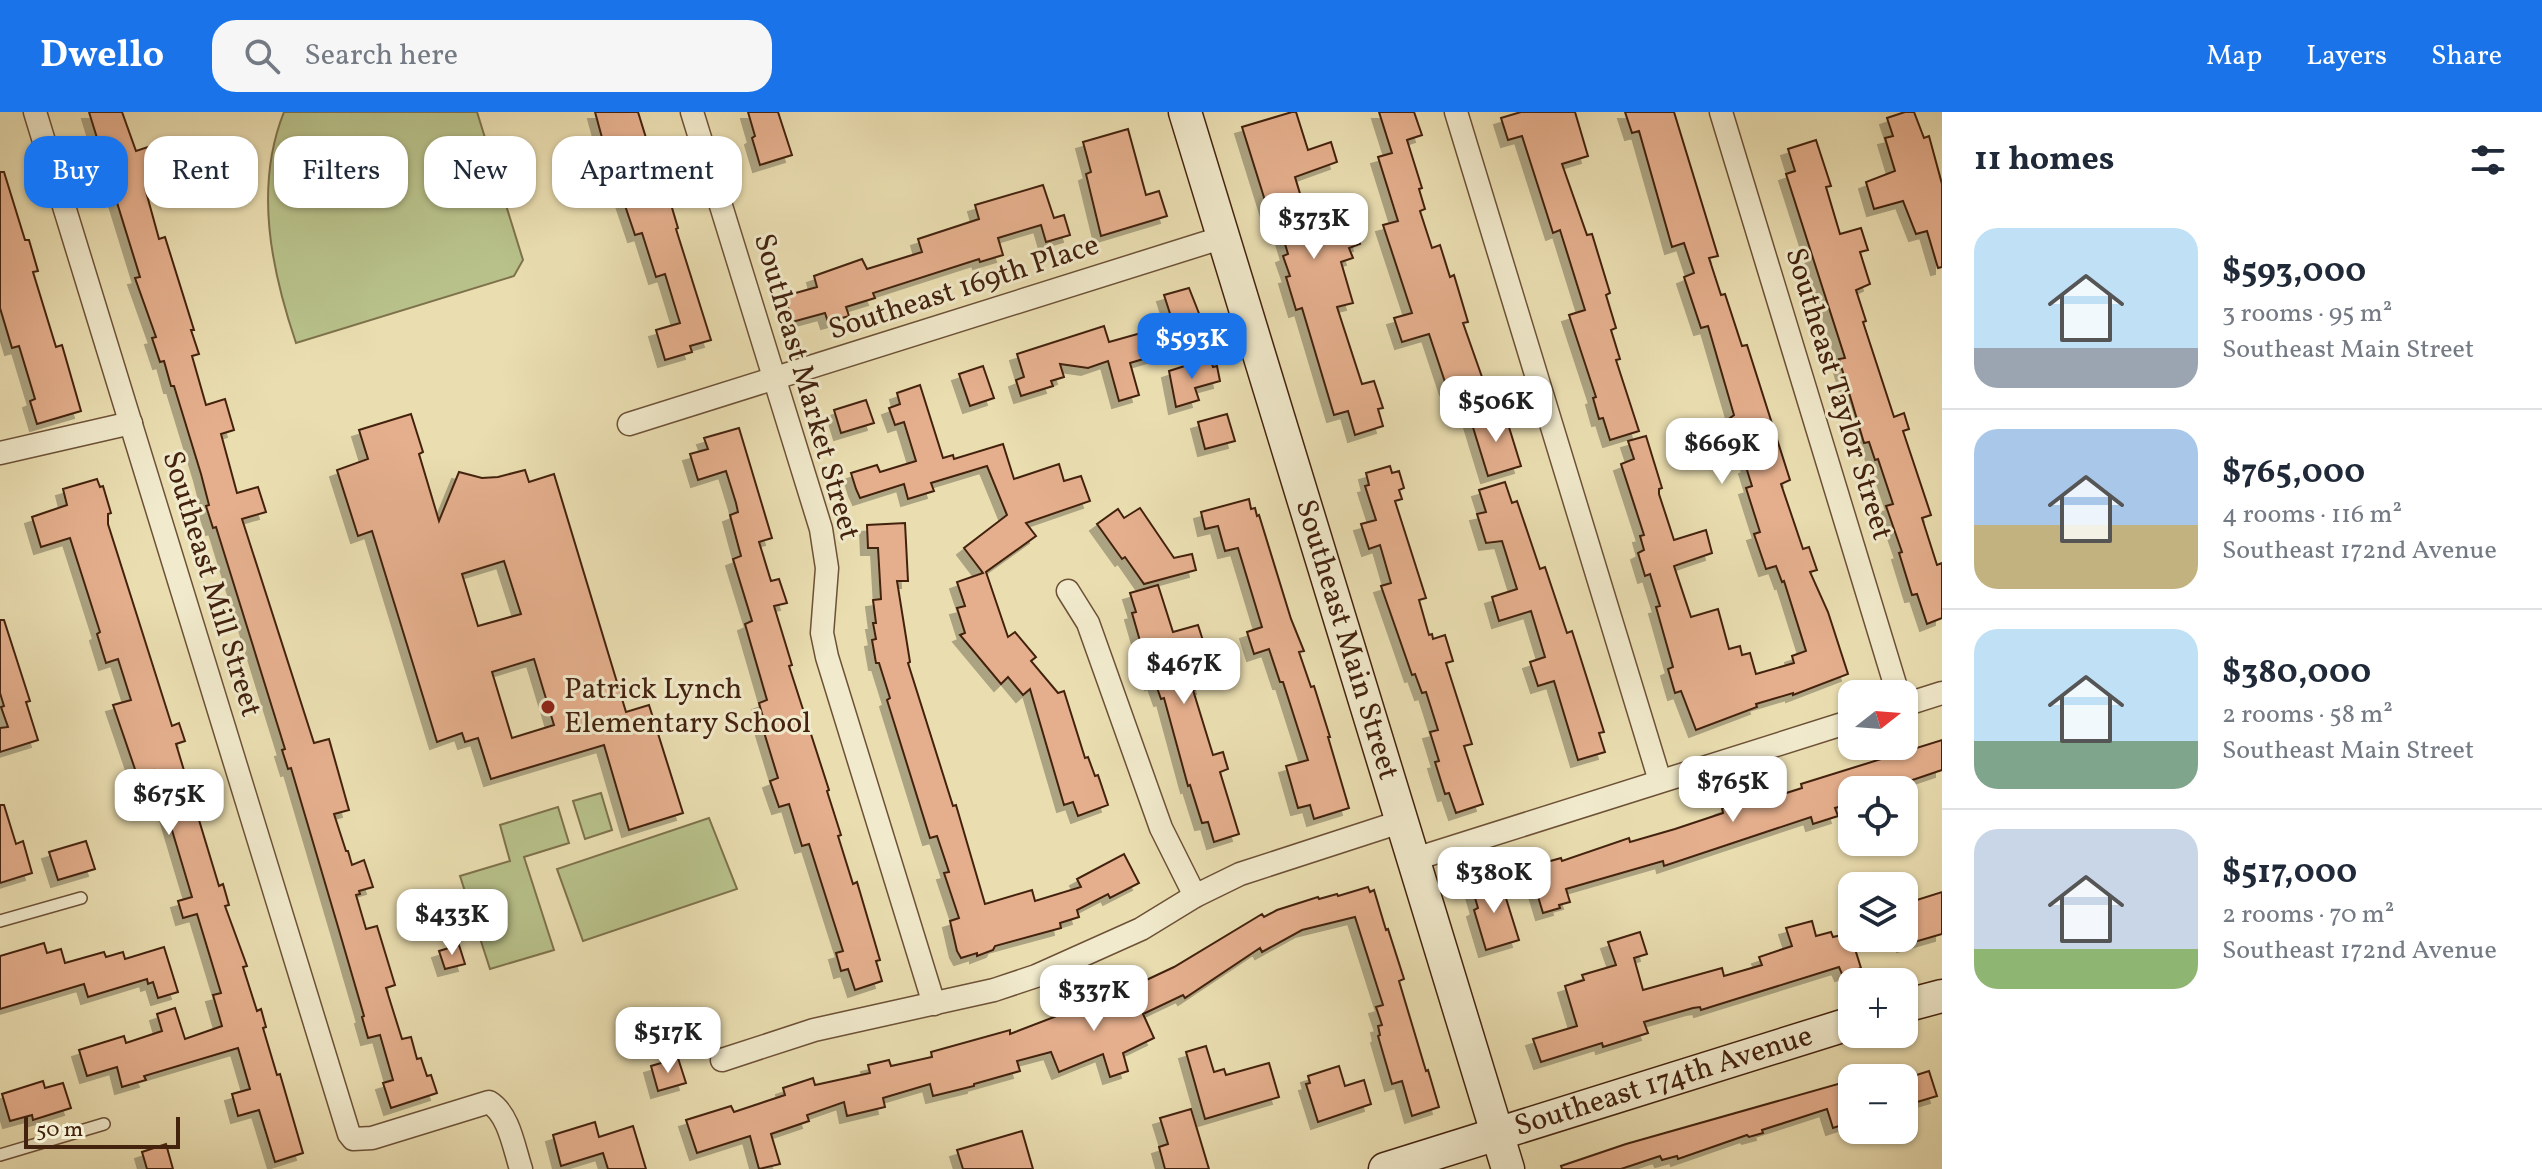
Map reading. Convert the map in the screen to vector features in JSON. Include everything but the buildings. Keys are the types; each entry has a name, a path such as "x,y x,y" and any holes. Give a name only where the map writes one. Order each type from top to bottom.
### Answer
{"street":[{"name":"Southeast Mill Street","path":"35,112 349,1134 353,1139 372,1138 489,1102 498,1107 505,1120 521,1169"},
{"name":"Southeast Market Street","path":"692,112 825,550 827,587 822,633 827,657 934,1004"},
{"name":"Southeast Main Street","path":"1185,112 1508,1169"},
{"path":"1456,112 1660,781"},
{"name":"Southeast Taylor Street","path":"1721,112 1894,680"},
{"name":"Southeast 169th Place","path":"629,424 1224,237"},
{"path":"0,453 131,423"},
{"path":"1068,591 1088,623 1161,828 1195,896"},
{"path":"1918,701 1942,693"},
{"path":"1415,859 1838,725"},
{"path":"722,1060 827,1026 994,990 1081,958 1240,874 1403,821"},
{"path":"1918,1002 1942,996"},
{"name":"Southeast 174th Avenue","path":"1385,1169 1838,1027"}],"lane":[{"path":"0,921 81,898"},
{"path":"0,1155 104,1124"}],"green space":[{"path":"284,112 477,112 484,136 424,136 424,208 507,208 523,260 514,276 296,343 279,286 269,228 268,199 274,146 274,208 408,208 408,136 276,136"},
{"path":"601,793 612,830 585,839 573,801"},
{"path":"558,807 569,843 524,857 554,950 490,969 460,876 510,861 500,825"},
{"path":"709,818 737,889 583,941 557,869"}],"place":[{"name":"Patrick Lynch Elementary School","path":"548,707"}]}
